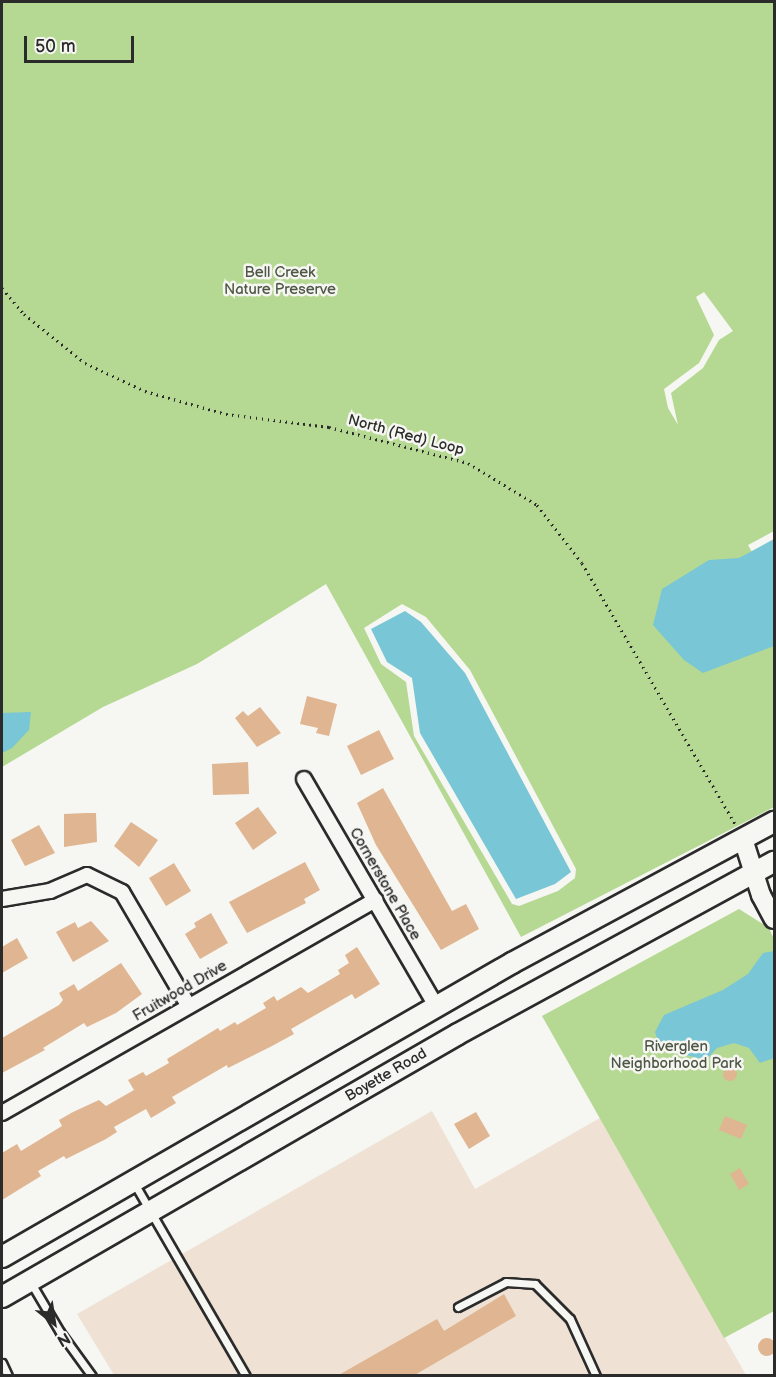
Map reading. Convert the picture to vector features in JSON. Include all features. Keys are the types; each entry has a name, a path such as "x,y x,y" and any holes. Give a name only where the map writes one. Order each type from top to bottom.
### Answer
{"main road":[{"path":"2,1257 436,1006 774,822"},
{"name":"Boyette Road","path":"2,1298 458,1034 768,867"}],"street":[{"name":"Cornerstone Place","path":"304,779 436,1006"},
{"path":"743,839 768,867 774,919"},
{"path":"2,899 50,891 87,874 122,892 188,1005"},
{"name":"Fruitwood Drive","path":"2,1113 376,900"}],"lane":[{"path":"133,1181 246,1376"},
{"path":"30,1281 60,1332 92,1376"},
{"path":"458,1307 506,1282 535,1284 570,1318 596,1376"},
{"path":"2,1363 8,1376"}],"path":[{"name":"North (Red) Loop","path":"2,288 24,314 85,363 145,391 226,414 329,427 468,463 537,505 582,563 730,817"}],"shaded area":[{"path":"432,1111 475,1189 600,1118 746,1375 114,1375 77,1314"}],"green space":[{"name":"Bell Creek Nature Preserve","path":"2,2 774,2 774,531 748,545 774,591 774,807 521,937 326,584 197,664 103,707 2,767","holes":["704,292 733,331 719,340 703,368 671,393 678,425 668,408 664,389 699,363 714,335 696,297","402,604 426,617 470,670 576,869 575,878 558,891 519,906 512,904 414,736 406,682 381,664 364,628"]},
{"name":"Riverglen Neighborhood Park","path":"739,909 769,928 774,939 774,1311 724,1338 542,1016"}],"water":[{"path":"774,539 774,646 703,673 684,660 653,625 662,589 709,560 739,558"},
{"path":"405,611 421,622 465,673 571,872 555,884 516,899 420,733 412,678 387,662 371,629"},
{"path":"31,712 29,730 12,748 2,753 2,713"},
{"path":"774,951 774,1058 760,1063 749,1048 734,1043 717,1048 706,1060 670,1051 659,1044 655,1032 664,1015 723,990 748,974 763,953"}],"building":[{"path":"307,696 337,704 329,736 316,733 318,728 300,724"},
{"path":"260,707 281,733 257,747 235,718 243,711 248,716"},
{"path":"379,730 394,759 361,775 347,746"},
{"path":"248,762 249,794 213,795 212,764"},
{"path":"383,788 452,911 466,904 479,929 441,950 376,845 357,803"},
{"path":"258,807 277,833 253,850 235,823"},
{"path":"96,813 97,842 64,847 64,814"},
{"path":"131,822 158,840 139,867 114,846"},
{"path":"39,825 55,853 25,866 11,840"},
{"path":"305,862 320,890 304,899 306,903 247,933 229,902"},
{"path":"174,863 191,891 166,906 149,878"},
{"path":"211,913 228,943 200,959 185,934 196,927 194,923"},
{"path":"91,921 109,941 73,962 56,932 75,922 78,928"},
{"path":"17,938 28,958 2,973 2,947"},
{"path":"357,947 380,984 355,999 352,994 291,1029 294,1034 228,1068 227,1065 172,1097 176,1103 151,1118 146,1109 114,1127 117,1132 66,1159 64,1156 38,1171 41,1176 2,1200 2,1153 17,1144 21,1151 62,1126 59,1120 73,1112 99,1100 106,1106 134,1090 128,1080 143,1072 146,1076 169,1063 167,1059 218,1028 220,1031 235,1022 237,1025 266,1008 263,1003 274,996 277,1001 301,987 308,993 340,974 338,970 349,963 345,955"},
{"path":"121,963 142,994 116,1013 87,1027 84,1023 43,1048 45,1050 2,1073 2,1038 59,1005 63,1000 59,993 74,984 78,991"},
{"path":"727,1067 733,1067 737,1074 733,1081 727,1081 723,1077 723,1071"},
{"path":"476,1112 490,1136 469,1149 454,1124"},
{"path":"725,1116 747,1125 741,1139 719,1130"},
{"path":"740,1168 749,1184 739,1190 730,1174"},
{"path":"504,1294 516,1316 413,1376 337,1376 437,1319 444,1331"},
{"path":"767,1338 773,1341 776,1347 773,1353 767,1356 761,1353 758,1347 761,1341"}]}
